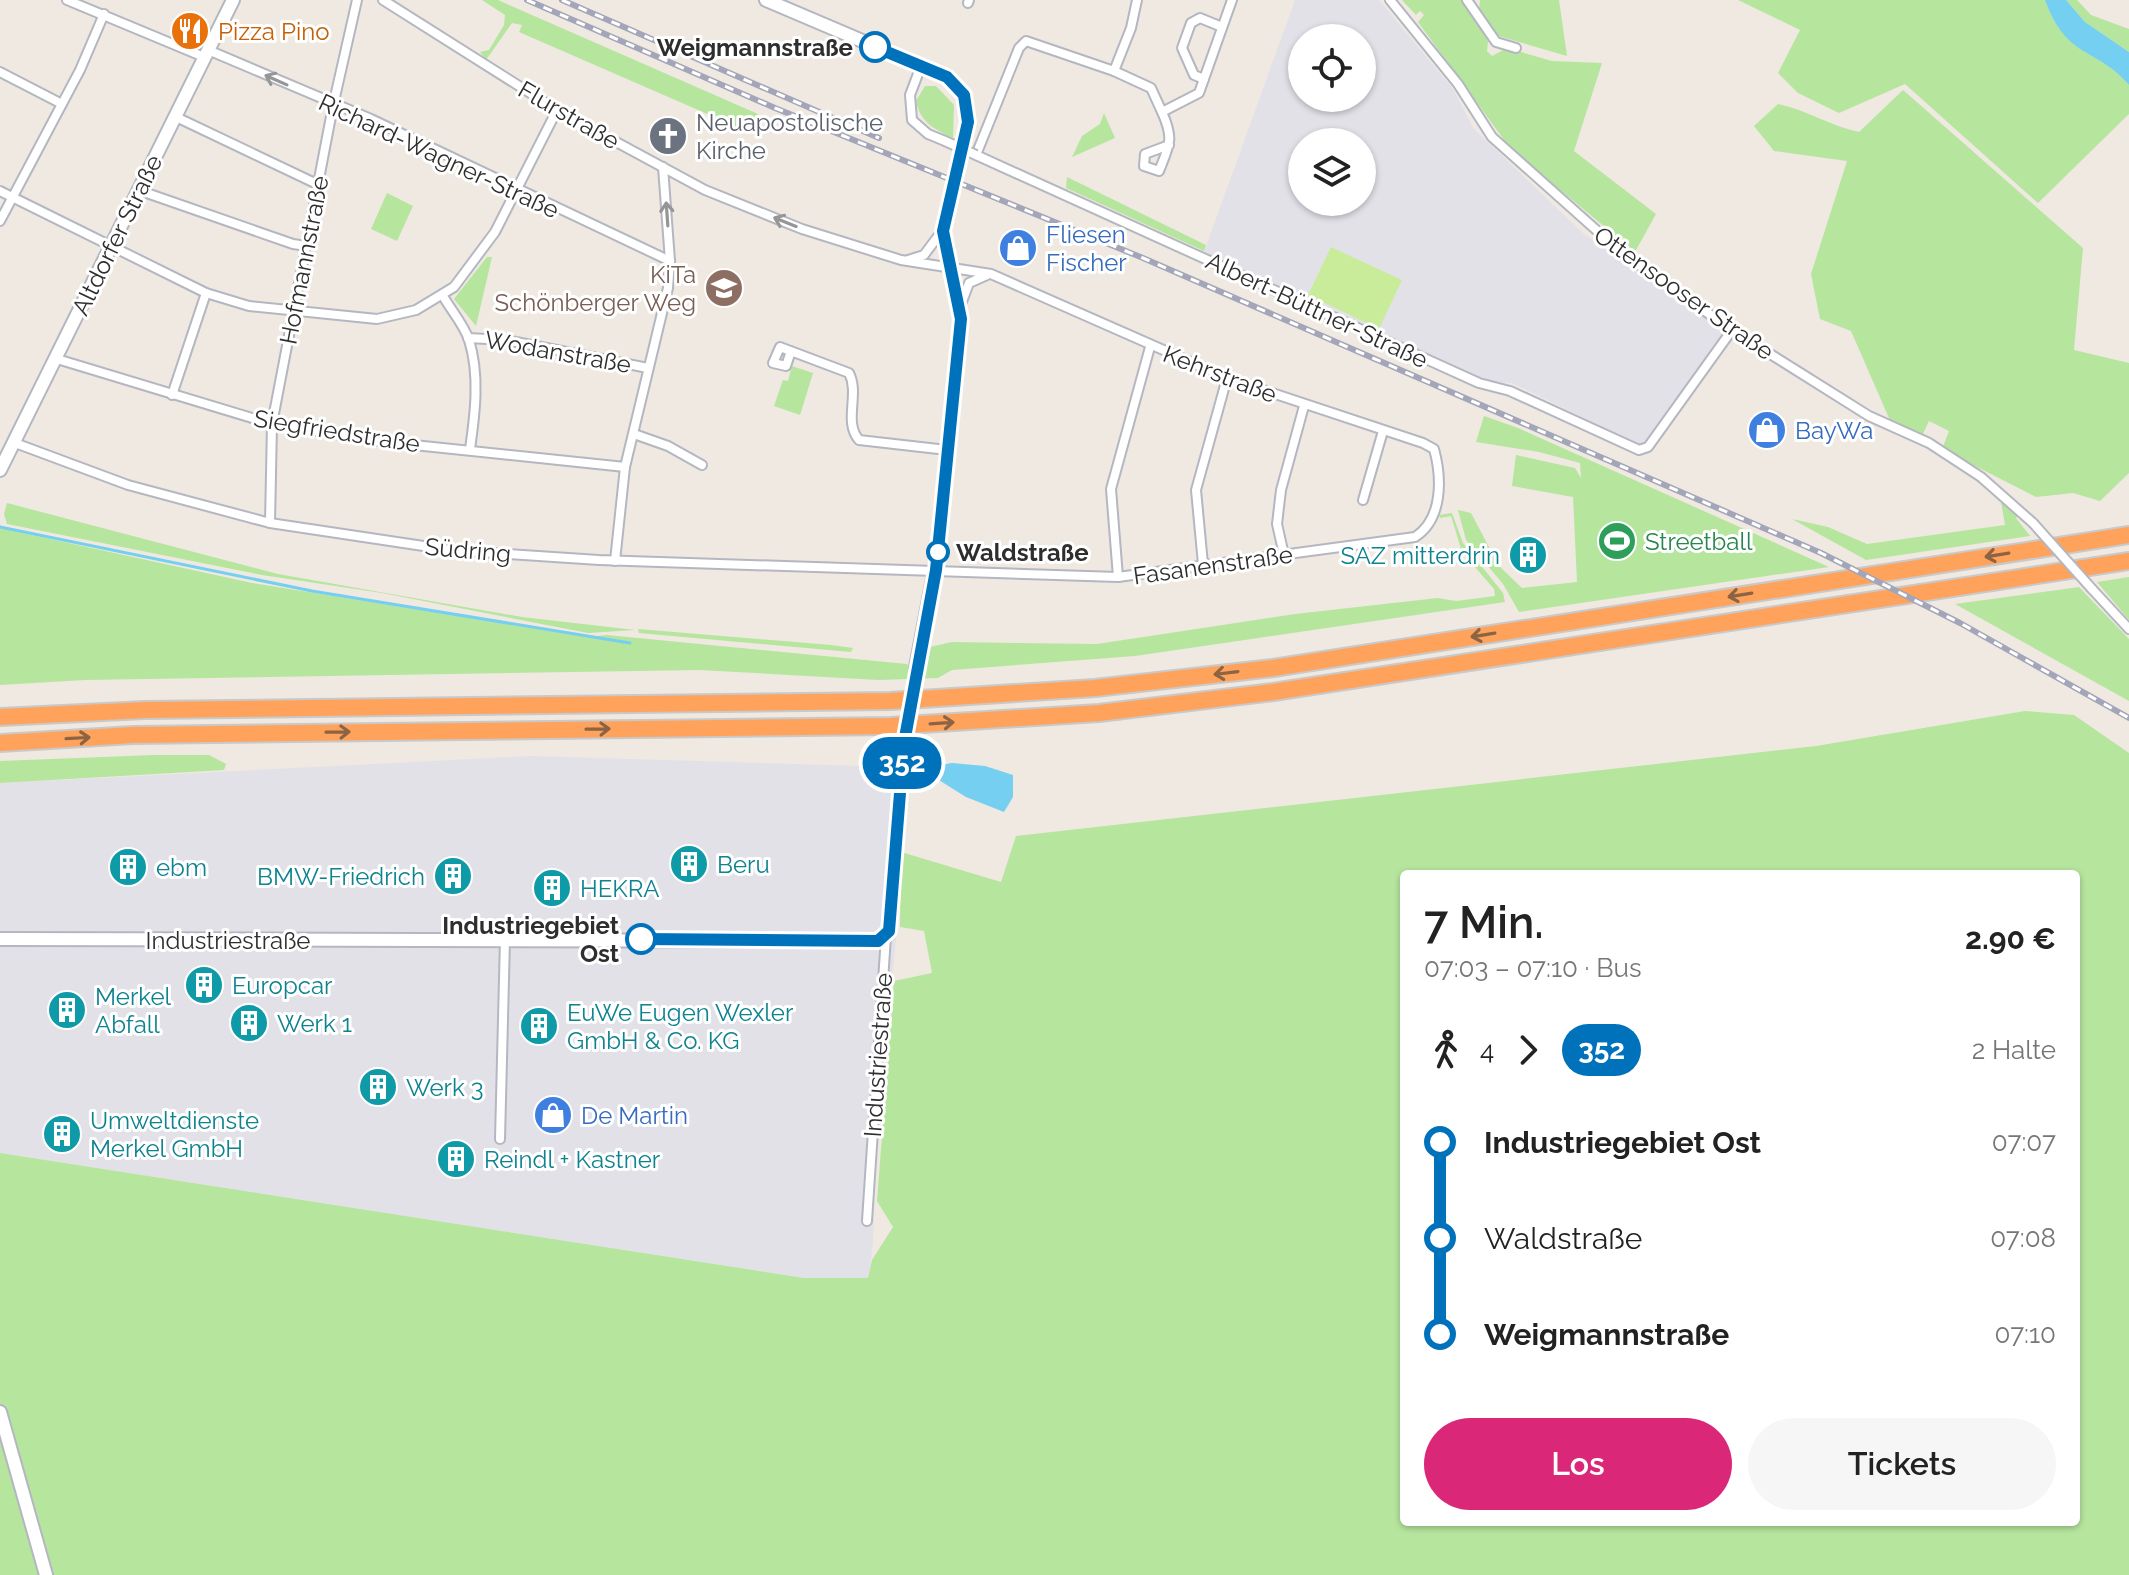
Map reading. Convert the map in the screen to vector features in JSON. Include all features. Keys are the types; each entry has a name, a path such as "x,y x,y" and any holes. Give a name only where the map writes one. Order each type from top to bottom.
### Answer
{"highway":[{"path":"0,717 145,710 890,701 1095,688 1273,668 2129,535"},
{"path":"0,743 133,735 890,726 1099,713 1273,692 2129,561"}],"street":[{"name":"Richard-Wagner-Straße","path":"67,0 371,119 670,261"},
{"name":"Altdorfer Straße","path":"0,470 233,0"},
{"name":"Hofmannstraße","path":"270,523 272,424 333,106 357,0"},
{"name":"Flurstraße","path":"383,0 557,110 705,190 802,229 901,260 950,267"},
{"path":"769,0 947,77 964,95 968,122 943,231 945,253 960,308"},
{"path":"1114,71 1131,28 1137,0"},
{"path":"1162,112 1199,93 1232,0"},
{"name":"Ottensooser Straße","path":"1390,0 1458,84 1492,137 1622,253 1732,330 1869,416 1929,443 1981,477 2033,523 2129,629"},
{"path":"1467,0 1496,42 1516,48"},
{"path":"0,221 9,198 62,104 104,14"},
{"path":"1204,79 1194,75 1182,48 1191,23 1200,18 1222,27"},
{"path":"976,155 1019,48 1026,41 1114,71 1151,88 1171,133 1169,145"},
{"name":"Albert-Büttner-Straße","path":"921,66 910,95 912,120 928,134 1479,383 1510,391 1639,450 1648,447 1732,330"},
{"path":"0,72 62,104"},
{"path":"0,191 206,293 249,306 295,313 377,319 416,310 443,296 479,257 557,110"},
{"path":"174,116 319,185"},
{"path":"615,561 625,467 668,288 670,261 663,167"},
{"path":"138,190 293,244 307,246"},
{"path":"901,260 924,255 943,231"},
{"name":"Kehrstraße","path":"950,267 991,274 1150,347 1227,378 1434,449 1440,471"},
{"path":"916,667 936,570 960,308 969,283 976,277 991,274"},
{"path":"172,395 206,293"},
{"path":"443,296 468,338 475,400 470,449"},
{"name":"Wodanstraße","path":"468,338 506,340 648,368"},
{"path":"1118,577 1111,489 1150,347"},
{"path":"791,351 849,373 855,385 852,426 859,440 947,450"},
{"name":"Siegfriedstraße","path":"57,359 272,424 385,442 625,467"},
{"path":"1203,564 1196,490 1227,378"},
{"path":"1284,555 1277,524 1281,490 1304,406"},
{"path":"1363,500 1383,431"},
{"path":"634,434 668,446 702,465"},
{"path":"0,440 15,443"},
{"name":"Südring","path":"15,443 128,485 270,523 450,550 615,561 936,570"},
{"name":"Fasanenstraße","path":"936,570 1118,577 1415,537 1432,521 1440,471"},
{"path":"886,936 889,931 904,743"},
{"name":"Industriestraße","path":"0,939 871,941 886,936 867,1221"},
{"path":"500,1139 505,939"},
{"path":"0,1412 46,1575"}],"shaded area":[{"path":"1295,0 1379,0 1453,89 1474,129 1583,233 1728,334 1644,447 1512,383 1487,382 1342,320 1204,252"},
{"path":"532,756 893,767 898,918 876,1144 869,1278 804,1278 0,1153 0,783"}],"green space":[{"path":"482,0 498,0 758,114 751,133 519,32 522,25 512,23 486,60 480,52 489,50 504,25 505,15"},
{"path":"1402,0 1464,0 1488,41 1487,51 1492,56 1507,48 1552,61 1602,63 1574,151 1656,214 1635,252 1510,148 1418,22 1424,15 1420,11 1416,15"},
{"path":"1480,0 1559,0 1567,56 1495,35 1479,10"},
{"path":"1738,0 2045,0 2063,33 2129,85 2129,114 2038,203 1905,84 1839,113 1798,93 1778,73 1800,30"},
{"path":"2066,0 2077,0 2091,15 2129,29 2129,52 2085,22"},
{"path":"925,86 936,86 954,105 953,138 934,128 921,115 916,101"},
{"path":"1903,90 2083,248 2074,350 2129,363 2129,473 2100,501 2073,493 2036,497 1942,449 1949,431 1929,421 1921,438 1892,425 1851,331 1820,319 1811,274 1847,161 1774,151 1754,126 1778,104 1859,132"},
{"path":"1104,113 1115,138 1072,157 1082,136 1100,124"},
{"path":"1067,177 1206,245 1204,251 1066,188"},
{"path":"387,193 413,206 397,241 371,229"},
{"path":"1331,247 1402,280 1379,329 1308,295"},
{"path":"487,257 492,257 476,326 454,299"},
{"path":"792,366 813,373 800,415 774,406 783,380 788,381"},
{"path":"1484,416 1518,428 1829,567 1519,612 1503,584 1466,540 1458,510 1471,513 1499,566 1522,588 1577,582 1573,497 1512,486 1516,455 1575,468 1581,478 1580,463 1539,452 1476,442"},
{"path":"2001,502 2007,502 2030,536 1866,560 1792,519 1828,527 1867,544 2005,525"},
{"path":"7,503 278,574 522,617 635,630 588,633 382,593 262,575 7,524 4,514"},
{"path":"1452,513 1463,543 1503,593 1505,602 1135,656 952,670 938,678 878,680 700,670 85,680 0,685 0,528 252,583 587,637 607,635 922,667 930,647 952,642 1097,644 1295,614 1438,598 1456,601 1495,596 1494,589 1462,552 1451,516 1440,518 1439,515"},
{"path":"2129,577 2129,620 2097,582"},
{"path":"2079,587 2129,639 2129,701 1955,604"},
{"path":"638,629 853,648 851,652 639,633"},
{"path":"2025,711 2074,715 2129,753 2129,1575 0,1575 0,1153 804,1278 868,1278 872,1260 893,1227 877,1201 894,981 932,973 924,931 900,927 901,852 1001,882 1016,836 1816,746"},
{"path":"209,755 226,764 224,770 0,783 0,761"}],"water":[{"path":"2045,0 2066,0 2085,22 2129,52 2129,85 2105,64 2072,43 2054,19"},
{"path":"952,763 985,766 1013,775 1013,797 1004,812 966,797 934,777 935,766"}],"waterway":[{"path":"0,527 312,591 630,643"}],"tunnel":[{"path":"904,743 916,667"}],"railway":[{"path":"527,0 775,108 1143,258 1821,553 1960,623 2129,718"},
{"path":"562,0 879,138"}],"bus line":[{"name":"352","path":"641,939 878,941 889,931 904,743 936,570 958,358 960,308 945,253 943,231 968,122 964,95 947,77 875,47"}],"place":[{"name":"Pizza Pino","path":"190,31"},
{"name":"Weigmannstraße","path":"875,47"},
{"name":"Neuapostolische Kirche","path":"668,136"},
{"name":"Fliesen Fischer","path":"1018,248"},
{"name":"KiTa Schönberger Weg","path":"724,288"},
{"name":"BayWa","path":"1767,430"},
{"name":"Streetball","path":"1617,541"},
{"name":"Waldstraße","path":"938,552"},
{"name":"SAZ mitterdrin","path":"1528,555"},
{"name":"Beru","path":"689,864"},
{"name":"ebm","path":"128,867"},
{"name":"BMW-Friedrich","path":"453,876"},
{"name":"HEKRA","path":"552,888"},
{"name":"Industriegebiet Ost","path":"641,939"},
{"name":"Europcar","path":"204,985"},
{"name":"Merkel Abfall","path":"67,1010"},
{"name":"Werk 1","path":"249,1023"},
{"name":"EuWe Eugen Wexler GmbH & Co. KG","path":"539,1026"},
{"name":"Werk 3","path":"378,1087"},
{"name":"De Martin","path":"553,1115"},
{"name":"Umweltdienste Merkel GmbH","path":"62,1134"},
{"name":"Reindl + Kastner","path":"456,1159"}]}
